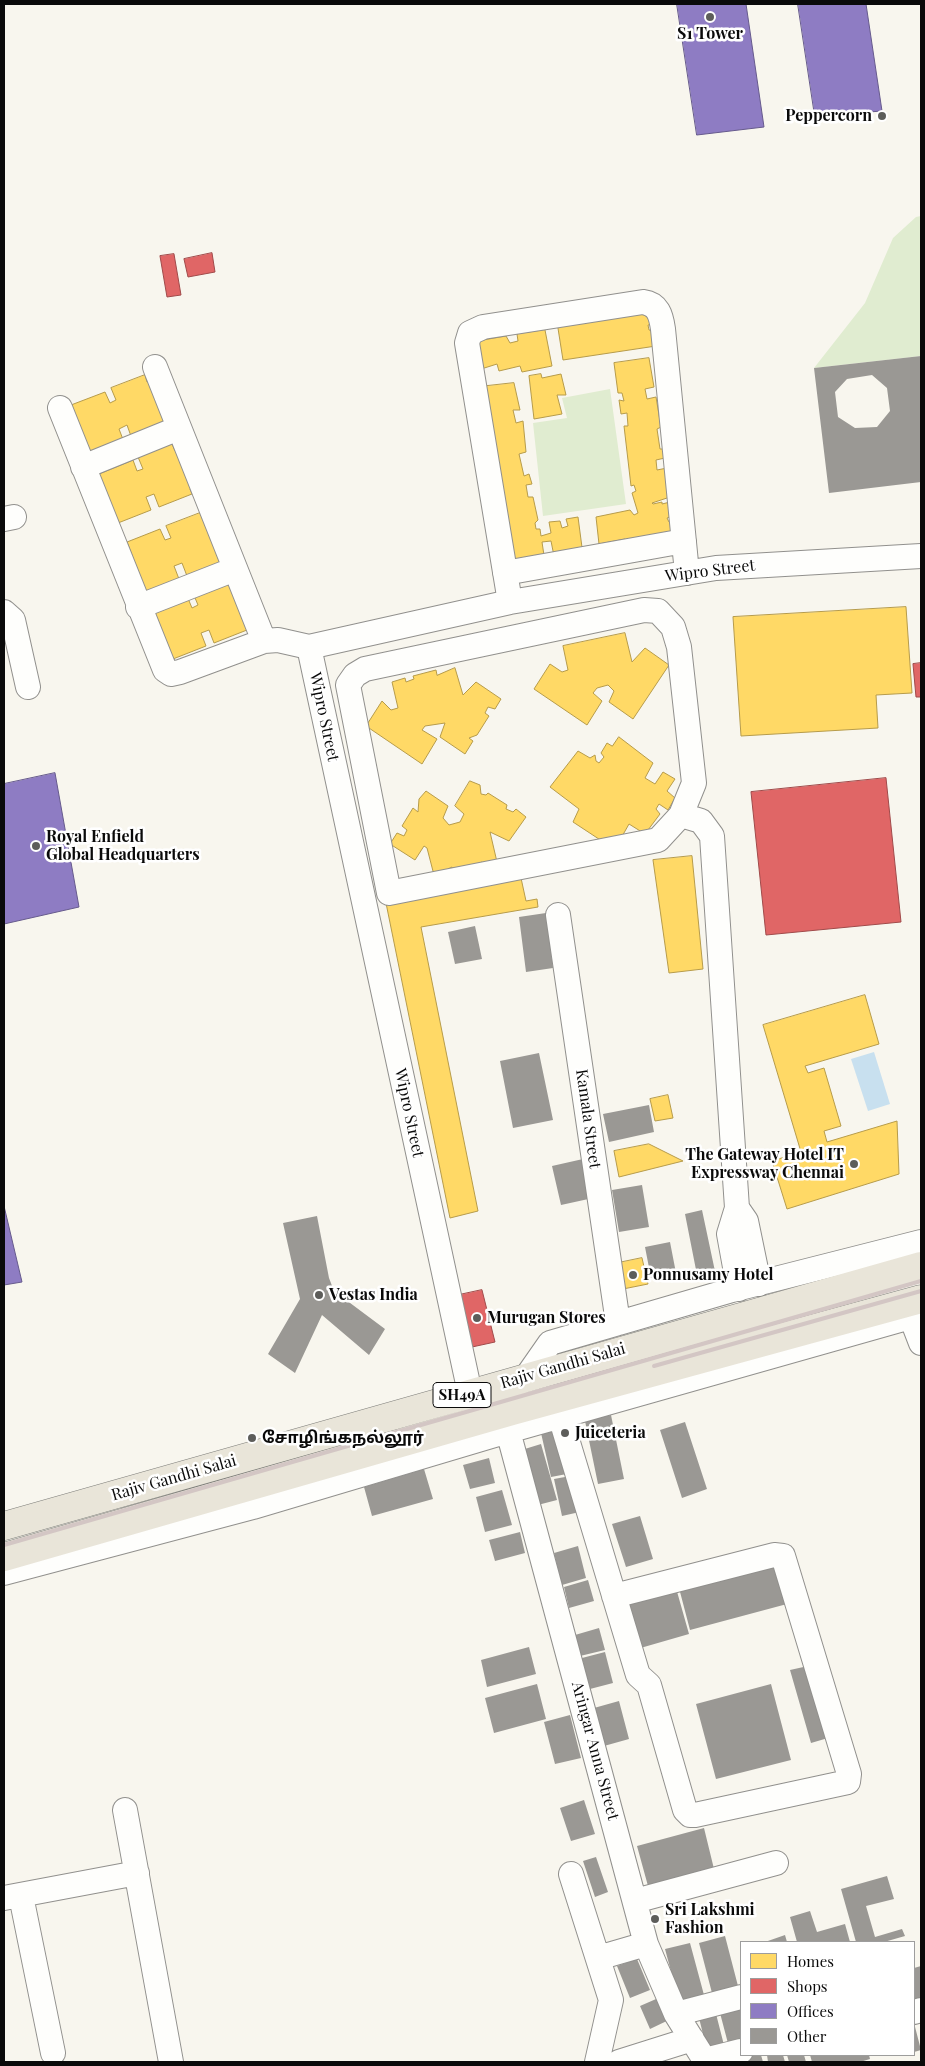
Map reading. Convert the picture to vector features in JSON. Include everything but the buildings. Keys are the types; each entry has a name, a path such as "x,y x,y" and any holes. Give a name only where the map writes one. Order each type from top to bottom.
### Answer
{"main road":[{"name":"Rajiv Gandhi Salai","path":"4,1526 527,1376 918,1292"},
{"name":"Rajiv Gandhi Salai","path":"4,1557 512,1411 880,1317 918,1292"}],"street":[{"path":"510,602 467,343 470,333 483,327 643,302 650,303 656,308 660,314 663,329 687,573"},
{"path":"155,367 264,641"},
{"path":"60,408 165,670 171,674 264,641 278,640 309,647"},
{"path":"84,467 179,428"},
{"path":"505,573 684,541"},
{"name":"Wipro Street","path":"470,1393 309,647 510,602 716,568 921,556"},
{"path":"138,606 235,569"},
{"path":"363,899 658,840 681,815 694,783 680,657 673,627 658,611 644,610 365,669 355,675 348,685 350,700 389,893"},
{"path":"4,612 12,620 28,686"},
{"path":"681,815 701,821 712,836 737,1208 729,1234 749,1286"},
{"name":"Kamala Street","path":"558,915 618,1324"},
{"path":"527,1376 550,1343 749,1286 921,1242"},
{"path":"918,1292 921,1343"},
{"path":"4,1574 253,1507 560,1416 880,1317"},
{"path":"560,1416 614,1596 638,1675 649,1685 683,1806 690,1814 848,1782 849,1774 783,1556 774,1555 614,1596"},
{"name":"Aringar Anna Street","path":"508,1431 646,1944 676,2014 706,2061"},
{"path":"125,1810 170,2062"},
{"path":"635,1901 776,1863"},
{"path":"53,2053 12,1897 137,1873"},
{"path":"571,1874 610,2000 597,2062"},
{"path":"598,1958 646,1944"},
{"path":"676,2014 740,1997"},
{"path":"619,2062 692,2039"},
{"path":"706,2061 740,2051"}],"green space":[{"path":"921,216 921,356 814,368 865,303 893,238 916,217"},
{"path":"610,389 626,504 543,516 533,423 567,418 562,398"}],"water":[{"path":"874,1052 890,1104 868,1111 851,1059"}],"railway":[{"path":"4,1545 921,1281"},
{"path":"654,1366 921,1291"}],"place":[{"name":"S1 Tower","path":"710,17"},
{"name":"Peppercorn","path":"882,116"},
{"name":"Royal Enfield Global Headquarters","path":"36,846"},
{"name":"The Gateway Hotel IT Expressway Chennai","path":"854,1164"},
{"name":"Ponnusamy Hotel","path":"633,1275"},
{"name":"Vestas India","path":"319,1295"},
{"name":"Murugan Stores","path":"477,1318"},
{"name":"Juiceteria","path":"565,1433"},
{"name":"சோழிங்கநல்லூர்","path":"252,1438"},
{"name":"Sri Lakshmi Fashion","path":"655,1919"}]}
